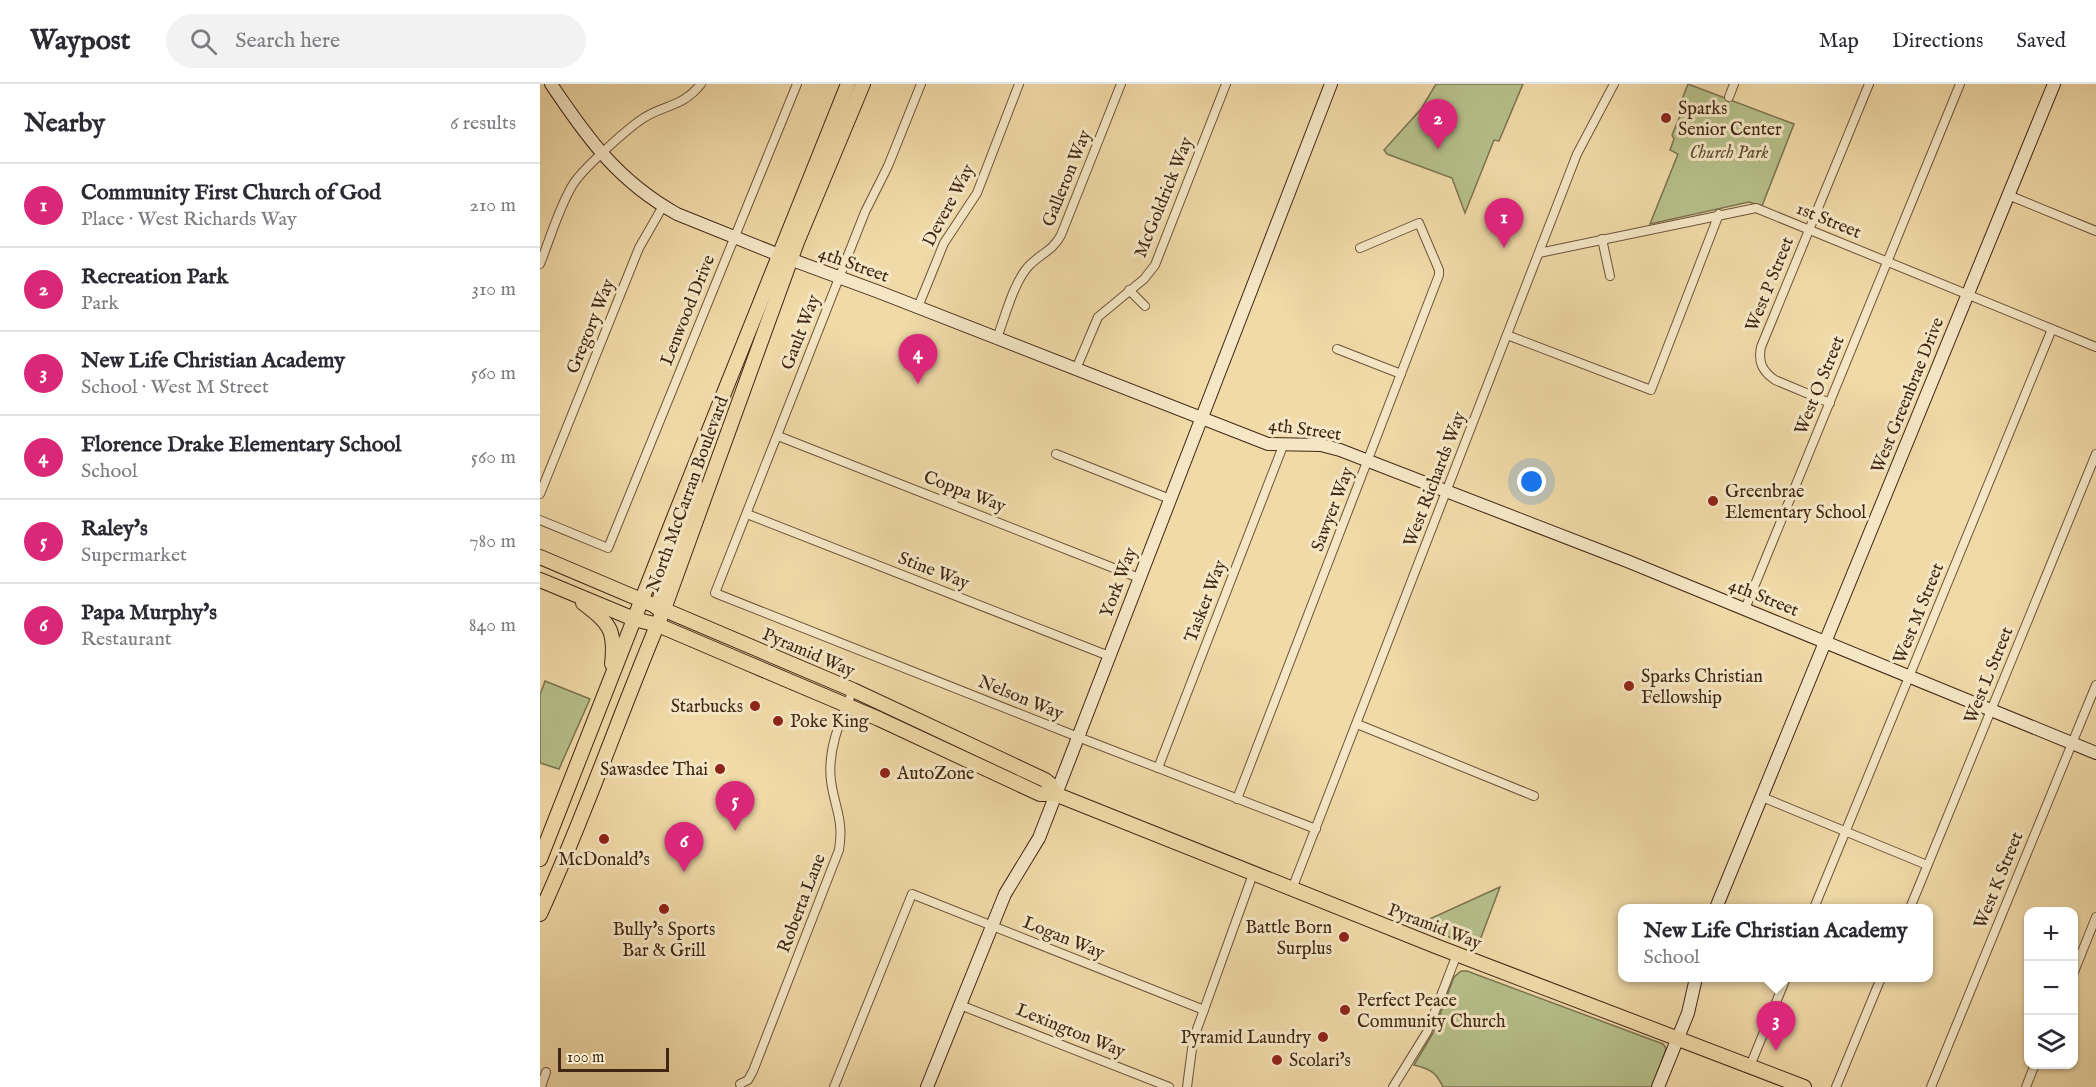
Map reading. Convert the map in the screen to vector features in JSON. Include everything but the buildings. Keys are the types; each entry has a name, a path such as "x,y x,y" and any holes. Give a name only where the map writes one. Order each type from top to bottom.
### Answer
{"main road":[{"name":"North McCarran Boulevard","path":"540,914 571,845 658,625 661,608 848,84"},
{"name":"North McCarran Boulevard","path":"540,859 696,463 863,84"},
{"path":"661,608 695,487 696,463"},
{"name":"Pyramid Way","path":"540,558 853,690 1045,780 1051,785 1055,794"},
{"name":"Pyramid Way","path":"540,580 634,619 658,625 846,706 1040,794 1055,794 1457,954 1804,1087"},
{"path":"567,591 608,625 614,644 611,678"}],"street":[{"name":"4th Street","path":"551,84 584,134 602,155 632,183 663,206 785,258 918,307 1268,444 1332,447 1368,460 1627,561 2096,753"},
{"path":"540,264 570,189 583,172 644,117 678,104 701,84"},
{"name":"Lenwood Drive","path":"540,520 608,548 797,84"},
{"name":"Gault Way","path":"715,593 865,212 897,145 921,84"},
{"name":"Devere Way","path":"918,307 944,243 977,193 1019,84"},
{"name":"Galleron Way","path":"997,338 1021,277 1033,262 1052,249 1061,236 1121,84"},
{"name":"McGoldrick Way","path":"1076,369 1098,317 1144,279 1155,265 1226,84"},
{"name":"York Way","path":"932,1086 960,1005 1005,894 1039,838 1332,84"},
{"name":"West Richards Way","path":"1292,889 1577,154 1614,84"},
{"path":"1729,97 1734,84"},
{"name":"West P Street","path":"1830,402 1767,375 1761,366 1759,357 1761,347 1869,84"},
{"name":"West O Street","path":"1745,609 1960,84"},
{"name":"West Greenbrae Drive","path":"1718,904 2054,84"},
{"path":"2008,195 2095,227"},
{"name":"Gregory Way","path":"540,494 639,248 663,206"},
{"name":"1st Street","path":"1539,253 1756,208 2096,347"},
{"path":"1507,335 1651,390 1719,214"},
{"name":"Sawyer Way","path":"1237,799 1439,275 1419,223 1360,248"},
{"path":"1602,239 1610,276"},
{"path":"1130,290 1144,306"},
{"name":"West M Street","path":"1816,904 2052,329"},
{"path":"1337,349 1401,374"},
{"name":"Coppa Way","path":"778,436 1139,578"},
{"name":"Tasker Way","path":"1158,768 1283,446"},
{"path":"1056,454 1170,499"},
{"name":"West L Street","path":"1912,904 2096,454"},
{"name":"Stine Way","path":"747,514 1109,656"},
{"name":"Nelson Way","path":"715,593 1316,829"},
{"name":"West K Street","path":"1931,1087 2096,686"},
{"name":"Roberta Lane","path":"740,1084 748,1080 753,1071 838,856 841,823 831,780 831,768 835,736 853,690"},
{"path":"1356,724 1533,796"},
{"path":"1762,797 1928,865"},
{"path":"1187,1087 1192,1048 1253,874"},
{"name":"Logan Way","path":"834,1087 912,894 1204,1010"},
{"path":"2078,961 2096,917"},
{"path":"1394,1087 1427,1032 1457,954"},
{"path":"1658,1087 1693,996 1695,982"},
{"path":"1750,1066 1784,982"},
{"path":"1836,1087 1879,982"},
{"name":"Lexington Way","path":"960,1005 1170,1087"},
{"path":"2026,1087 2034,1069"},
{"path":"541,1087 546,1072"}],"green space":[{"path":"1436,84 1523,84 1499,141 1494,140 1465,213 1452,178 1387,154 1384,150 1421,109"},
{"name":"Church Park","path":"1688,84 1794,124 1762,206 1749,202 1650,224 1678,154 1670,150 1674,139 1672,135 1685,104 1681,102"},
{"path":"545,681 590,699 559,769 540,763 540,695"},
{"path":"1500,887 1477,948 1421,926 1425,921"},
{"path":"1461,971 1467,971 1663,1044 1666,1048 1665,1052 1652,1087 1443,1087 1432,1072 1414,1065 1433,1033 1454,977"}],"place":[{"name":"Sparks Senior Center","path":"1666,118"},
{"name":"Recreation Park","path":"1438,149"},
{"name":"Community First Church of God","path":"1504,248"},
{"name":"Florence Drake Elementary School","path":"918,384"},
{"name":"Greenbrae Elementary School","path":"1713,501"},
{"name":"Sparks Christian Fellowship","path":"1629,686"},
{"name":"Starbucks","path":"755,706"},
{"name":"Poke King","path":"778,721"},
{"name":"Sawasdee Thai","path":"720,769"},
{"name":"AutoZone","path":"885,773"},
{"name":"Raley's","path":"735,831"},
{"name":"McDonald's","path":"604,839"},
{"name":"Papa Murphy's","path":"684,872"},
{"name":"Bully's Sports Bar & Grill","path":"664,909"},
{"name":"Battle Born Surplus","path":"1344,937"},
{"name":"Perfect Peace Community Church","path":"1345,1010"},
{"name":"Pyramid Laundry","path":"1323,1037"},
{"name":"New Life Christian Academy","path":"1776,1051"},
{"name":"Scolari's","path":"1277,1060"}]}
